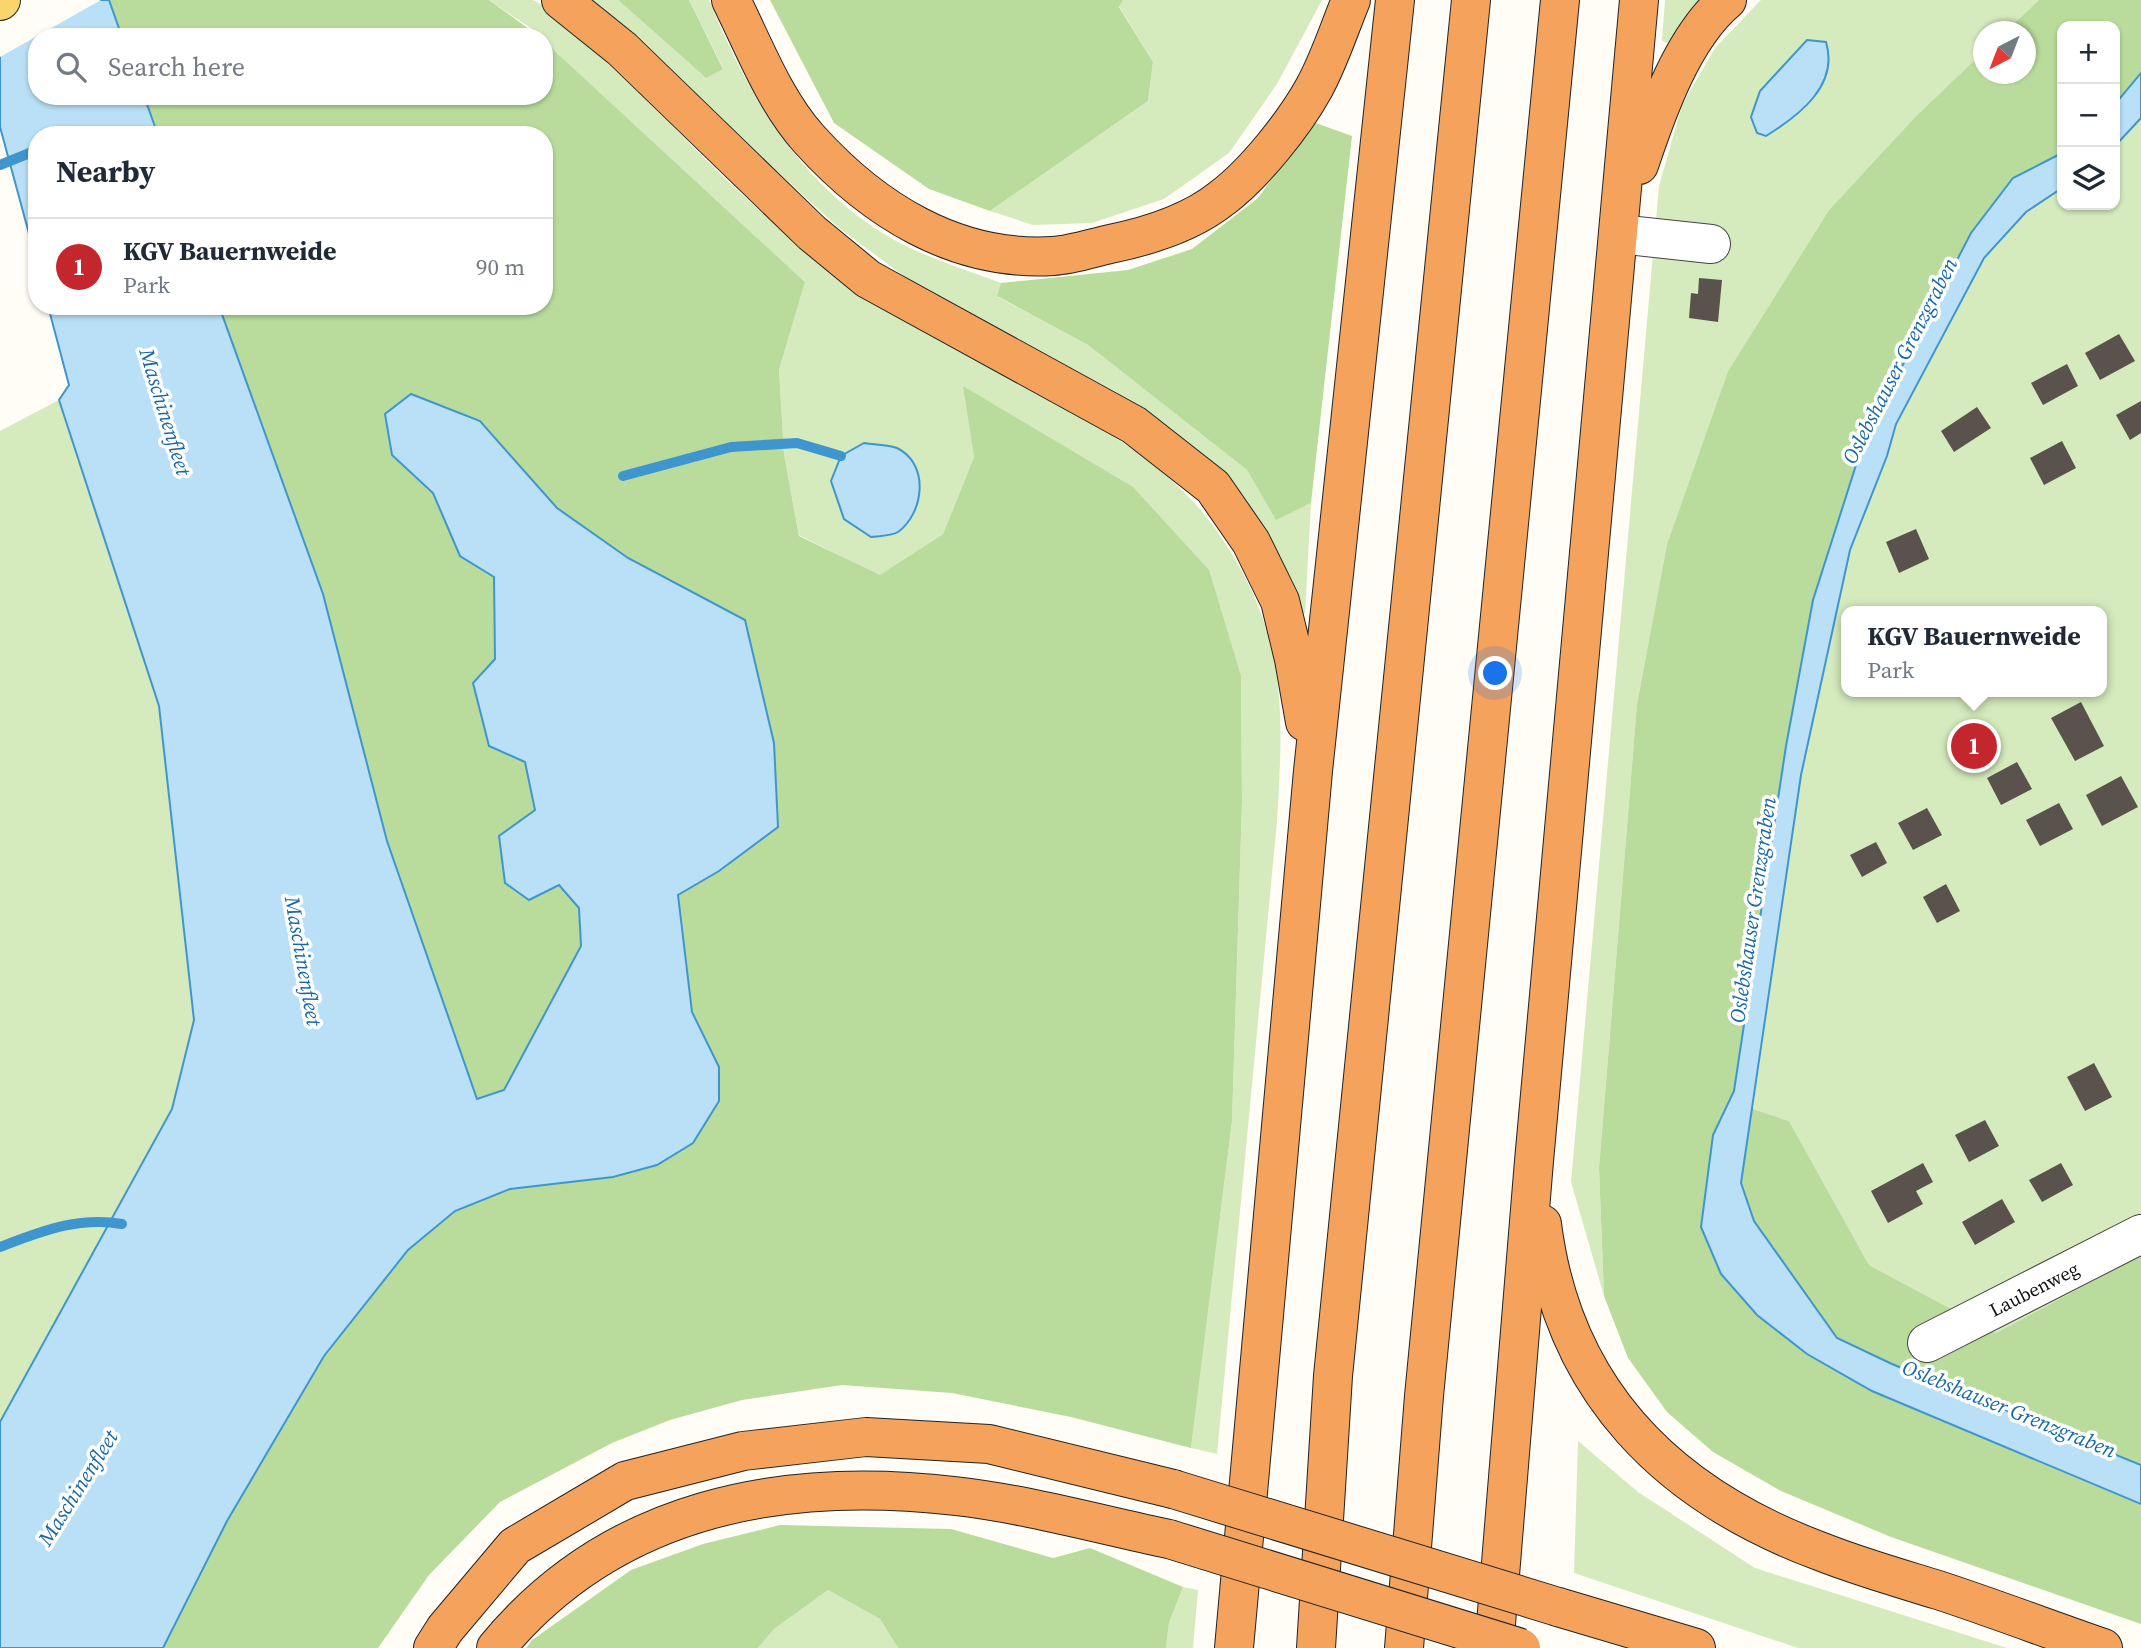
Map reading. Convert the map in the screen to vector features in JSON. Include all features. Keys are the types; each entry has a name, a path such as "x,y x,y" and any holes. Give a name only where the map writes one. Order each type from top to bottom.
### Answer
{"highway":[{"path":"561,0 622,49 812,233 868,279 1134,425 1213,487 1251,542 1280,601 1294,659 1313,771"},
{"path":"731,0 779,97 807,137 857,187 929,234 999,254 1054,256 1140,238 1189,219 1223,198 1267,153 1314,88 1351,0"},
{"path":"1234,1648 1313,771 1395,0"},
{"path":"1315,1648 1333,1376 1471,0"},
{"path":"1404,1648 1424,1396 1560,0"},
{"path":"1494,1648 1534,1161 1639,0"},
{"path":"1619,228 1654,118 1681,62 1717,9 1727,0"},
{"path":"1534,1161 1546,1256 1559,1307 1586,1365 1619,1415 1660,1461 1714,1500 1758,1524 1821,1552 2103,1648"},
{"path":"433,1648 445,1629 515,1546 625,1481 743,1451 866,1437 989,1444 1173,1489 1696,1648"},
{"path":"496,1648 521,1618 622,1543 671,1521 760,1497 857,1489 957,1496 1169,1538 1521,1648"}],"lane":[{"path":"1619,228 1711,244"},
{"name":"Laubenweg","path":"1927,1343 2141,1234"}],"green space":[{"path":"109,0 489,0 528,28 119,28"},
{"path":"489,0 532,0 541,4 594,50 756,207 844,279 927,334 1096,426 1164,473 1193,502 1219,534 1258,605 1269,638 1280,706 1277,821 1217,1454 1191,1448 1232,1121 1242,802 1241,676 964,386 974,457 943,534 880,576 799,535 784,454 779,370 805,282 553,49 553,28 531,28"},
{"path":"590,0 618,0 706,78 723,68 689,0 709,0 738,65 774,126 818,181 844,205 873,227 903,244 935,259 1001,283 998,297 1088,345 1247,470 1276,519 1311,503 1305,613 1297,616 1224,478 1116,392 916,285 839,228"},
{"path":"618,0 689,0 723,69 706,78"},
{"path":"770,0 1123,0 1119,7 1153,62 1148,101 990,211 929,189 834,123"},
{"path":"1123,0 1322,0 1277,84 1229,153 1164,199 1092,223 1033,225 990,211 1148,101 1153,62 1119,6"},
{"path":"1665,0 1703,0 1671,41 1666,43 1662,40"},
{"path":"1761,0 2039,0 2017,21 1973,21 1973,62 1915,117 1829,210 1728,371 1667,544 1637,704 1599,1168 1604,1296 1571,1182 1659,186 1682,105 1715,48"},
{"path":"2039,0 2141,0 2141,73 2120,98 2120,21 2057,21 2057,156 2013,178 1971,233 1864,440 1813,600 1786,746 1734,1091 1753,1109 1789,1121 1869,1265 1996,1333 2141,1255 2141,1624 1891,1537 1781,1491 1713,1452 1667,1412 1628,1358 1604,1296 1599,1168 1637,704 1667,544 1728,371 1829,210 1915,117 1973,62 1973,84 2036,84 2036,21 2017,21"},
{"path":"553,49 805,282 779,370 784,454 799,536 880,575 943,534 974,457 963,386 1133,487 1209,570 1241,676 1242,802 1232,1121 1191,1448 1071,1417 952,1393 842,1385 742,1400 670,1420 612,1443 500,1502 429,1575 378,1648 163,1648 227,1521 324,1356 408,1250 455,1211 510,1189 613,1177 657,1165 719,1067 692,1012 678,894 719,871 628,558 557,508 480,421 392,455 433,493 460,556 494,576 495,659 559,885 579,907 581,946 504,1090 477,1100 387,841 323,594 222,315 553,315 553,126 155,126 147,105 553,105"},
{"path":"2141,118 2141,1255 1996,1333 1869,1265 1789,1121 1753,1109 1801,775 1850,550 1887,456 1896,424 1984,258 2026,212 2057,191 2057,210 2120,210 2120,141"},
{"path":"1313,122 1352,136 1311,503 1276,520 1247,470 1088,345 997,296 1001,283 1128,270 1192,249 1258,198"},
{"path":"59,400 159,706 194,1020 172,1109 0,1422 0,431"},
{"path":"1578,1441 1638,1492 1755,1568 2007,1648 1798,1648 1574,1573"},
{"path":"780,1525 951,1529 1053,1558 1090,1548 1183,1587 1169,1623 1166,1648 898,1648 880,1619 828,1590 774,1629 758,1648 526,1648 532,1640 631,1570 703,1544"},
{"path":"1183,1587 1198,1590 1193,1648 1166,1648 1169,1623"},
{"path":"828,1590 880,1619 898,1648 758,1648 774,1629"}],"water":[{"path":"0,0 109,0 119,28 28,28 28,105 147,105 155,126 28,126 28,230 0,127"},
{"path":"1807,40 1826,42 1829,58 1822,85 1792,119 1766,136 1757,133 1751,117 1760,91"},
{"path":"2141,73 2141,118 2120,141 2120,98"},
{"path":"2057,156 2057,191 2026,212 1984,258 1896,424 1887,456 1850,550 1801,775 1741,1183 1754,1221 1837,1338 1892,1364 2141,1465 2141,1504 1872,1391 1807,1354 1757,1315 1721,1274 1701,1227 1713,1135 1734,1091 1786,746 1813,600 1864,440 1971,233 2013,178"},
{"name":"Maschinenfleet","path":"50,315 222,315 323,594 387,841 477,1099 504,1090 581,946 579,908 559,885 529,900 505,883 499,836 535,810 525,762 489,746 473,683 495,659 494,577 460,556 433,493 392,455 385,414 411,394 480,421 557,508 628,558 745,620 774,743 778,827 719,871 678,895 692,1012 719,1067 719,1101 693,1143 657,1165 613,1177 510,1189 455,1211 408,1250 324,1356 227,1521 163,1648 0,1648 0,1422 172,1109 194,1020 159,706 59,400 69,385"},
{"path":"864,443 897,448 908,455 915,465 920,489 918,501 907,524 898,532 871,537 844,519 831,481 841,456"}],"pier":[{"path":"0,0 101,0 51,28 28,28 28,41 0,57"}],"building":[{"path":"1699,278 1722,280 1718,322 1689,318 1691,293 1698,294"},
{"path":"2119,334 2135,361 2100,380 2085,353"},
{"path":"2067,364 2078,386 2043,405 2031,383"},
{"path":"2141,401 2141,433 2130,440 2116,415"},
{"path":"1977,407 1991,428 1954,452 1941,431"},
{"path":"2062,441 2076,468 2044,485 2030,458"},
{"path":"1916,529 1929,559 1899,573 1886,542"},
{"path":"2081,702 2104,746 2075,761 2051,718"},
{"path":"2017,762 2032,789 2001,805 1987,778"},
{"path":"2121,776 2138,807 2102,826 2086,795"},
{"path":"2059,803 2073,829 2040,846 2026,820"},
{"path":"1927,808 1942,835 1913,850 1898,823"},
{"path":"1876,842 1887,863 1862,877 1850,855"},
{"path":"1946,884 1960,911 1937,923 1923,897"},
{"path":"2094,1063 2112,1097 2085,1111 2067,1077"},
{"path":"1985,1120 1999,1146 1969,1162 1955,1135"},
{"path":"1923,1163 1933,1182 1916,1191 1923,1204 1888,1223 1871,1191"},
{"path":"2061,1163 2073,1185 2042,1202 2029,1180"},
{"path":"2002,1199 2015,1222 1975,1245 1962,1222"}],"waterway":[{"path":"0,165 28,154"},
{"path":"623,476 731,447 797,443 841,456"},
{"path":"0,1247 45,1231 75,1224 122,1224"}],"place":[{"name":"KGV Bauernweide","path":"1974,746"}],"water label":[{"name":"Oslebshauser Grenzgraben","path":"1900,361"},
{"name":"Oslebshauser Grenzgraben","path":"1753,910"},
{"name":"Oslebshauser Grenzgraben","path":"2009,1409"}]}
